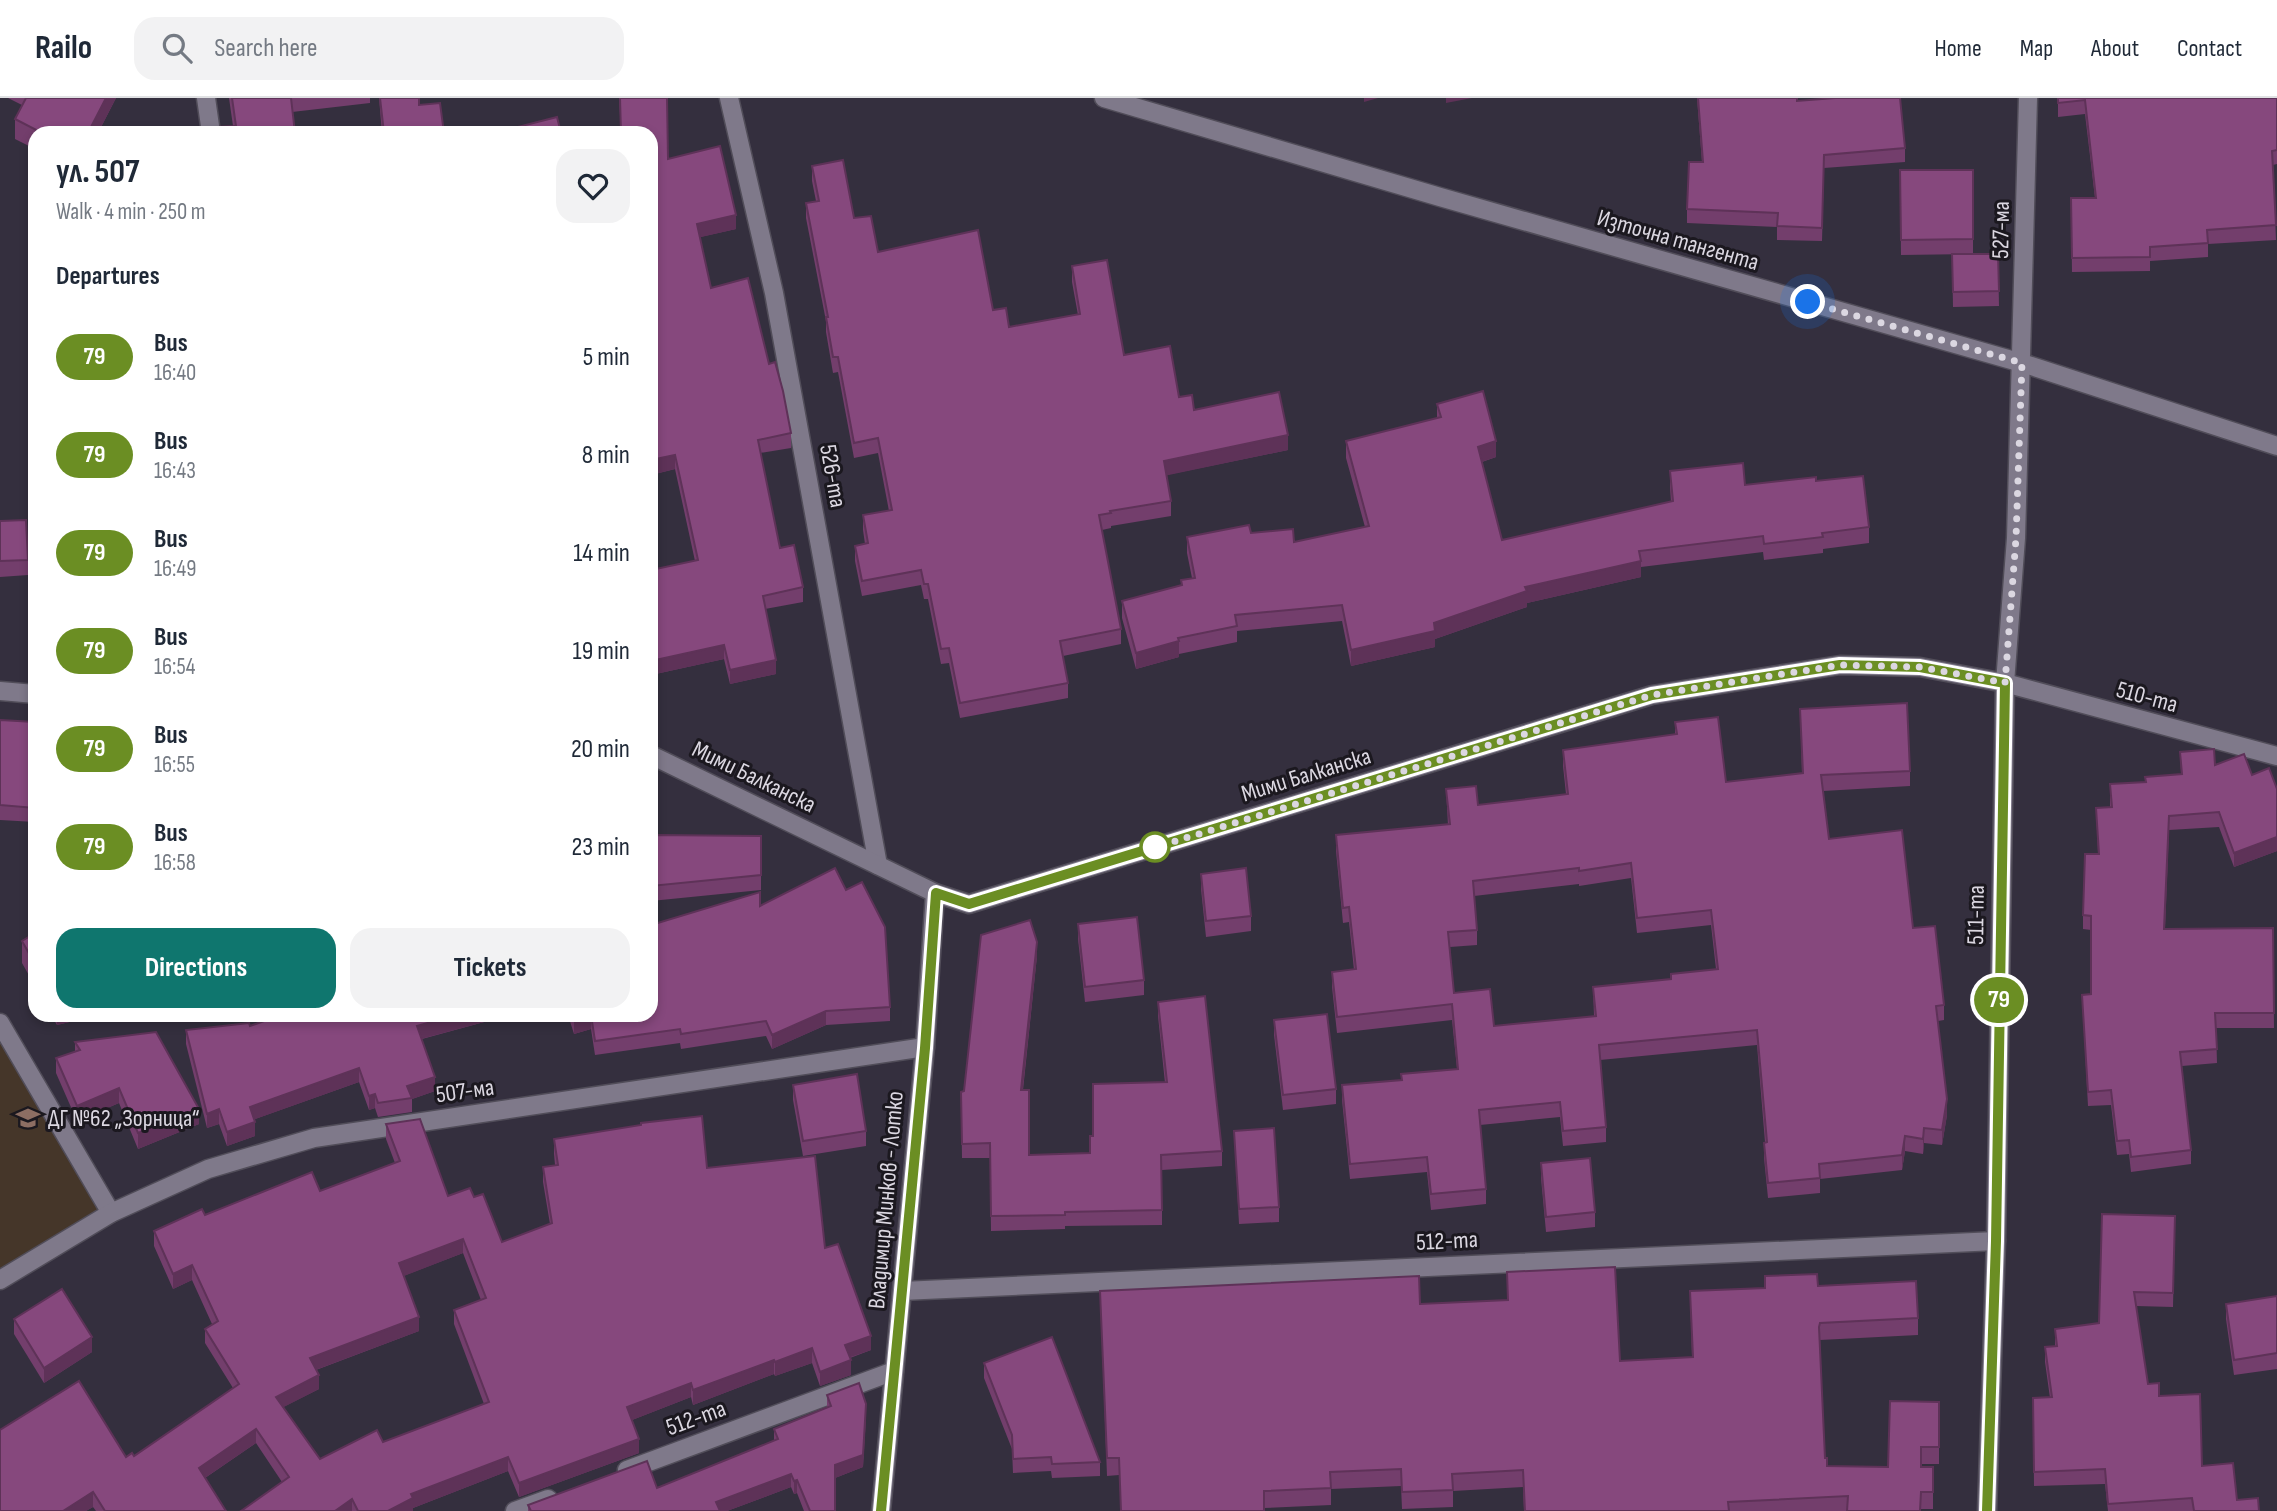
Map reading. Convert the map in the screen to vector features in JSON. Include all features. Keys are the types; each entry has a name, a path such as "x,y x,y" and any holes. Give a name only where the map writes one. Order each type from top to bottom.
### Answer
{"street":[{"path":"206,98 210,126"},
{"name":"526-та","path":"729,98 775,293 878,866"},
{"name":"Източна тангента","path":"1104,98 2022,363 2277,446"},
{"name":"527-ма","path":"2022,363 2028,98"},
{"name":"511-та","path":"1987,1511 1996,1241 2005,683 2016,538 2022,363"},
{"name":"Мими Балканска","path":"658,758 878,866 936,893 969,904 1652,695 1840,665 1920,667 2005,683"},
{"name":"510-та","path":"2005,683 2277,756"},
{"path":"0,691 28,693"},
{"name":"Владимир Минков - Лотко","path":"881,1511 925,1048 936,893"},
{"path":"0,1023 111,1213"},
{"name":"507-ма","path":"0,1280 111,1213 208,1169 314,1138 925,1048"},
{"name":"512-та","path":"902,1290 1996,1241"},
{"name":"512-та","path":"607,1477 894,1371"},
{"path":"515,1511 568,1492"}],"shaded area":[{"name":"ДГ №62 „Зорница“","path":"0,1023 111,1213 0,1280"}],"building":[{"path":"26,98 106,98 92,126 28,126 15,119"},
{"path":"232,98 291,98 294,126 236,126"},
{"path":"380,98 419,98 419,105 440,103 443,126 383,126"},
{"path":"620,98 667,98 668,159 720,146 736,215 697,224 711,288 748,278 769,364 775,362 791,433 758,440 780,548 794,545 803,587 763,596 776,660 730,670 724,645 658,659 658,569 698,560 675,455 658,459 658,126 621,126"},
{"path":"1698,98 1797,98 1797,101 1900,98 1905,148 1824,155 1822,228 1777,226 1778,213 1687,209 1689,162 1703,162"},
{"path":"2058,98 2277,98 2277,150 2272,151 2276,225 2207,230 2208,243 2150,247 2150,257 2072,258 2071,198 2096,198 2085,100 2058,103"},
{"path":"557,117 559,126 522,126"},
{"path":"843,160 854,218 871,216 878,252 978,230 993,310 1006,308 1009,327 1080,314 1072,266 1107,260 1124,355 1170,346 1179,397 1192,395 1194,410 1279,392 1288,435 1164,461 1171,501 1099,515 1121,629 1060,641 1068,683 960,703 949,648 941,649 928,584 924,584 921,570 862,581 855,546 868,543 863,515 892,510 878,438 854,443 838,357 833,357 806,203 819,201 812,166"},
{"path":"1900,170 1973,170 1973,239 1901,240"},
{"path":"1952,254 1998,254 1999,291 1953,292"},
{"path":"1483,391 1496,441 1478,447 1502,540 1673,501 1670,471 1743,463 1745,485 1816,477 1816,481 1863,476 1869,527 1822,533 1823,537 1764,544 1763,536 1639,551 1641,561 1525,587 1527,591 1434,623 1435,631 1351,650 1342,605 1235,615 1237,626 1178,638 1179,641 1136,653 1122,601 1182,585 1181,580 1195,578 1187,537 1249,525 1251,533 1293,529 1294,542 1369,526 1346,441 1441,417 1437,404"},
{"path":"26,520 28,560 0,561 0,521"},
{"path":"1907,703 1910,771 1821,775 1829,839 1902,830 1913,928 1935,926 1944,1005 1936,1006 1947,1099 1942,1130 1924,1128 1923,1139 1905,1136 1902,1155 1819,1164 1820,1178 1768,1183 1757,1030 1599,1045 1606,1127 1563,1131 1560,1102 1479,1110 1486,1189 1431,1194 1427,1157 1350,1164 1342,1085 1402,1080 1401,1074 1458,1069 1452,1004 1337,1017 1332,972 1356,969 1349,907 1343,908 1336,835 1450,824 1446,789 1476,786 1478,805 1568,794 1563,750 1677,734 1675,722 1718,717 1726,782 1803,773 1800,709","holes":["1631,863 1637,918 1711,910 1718,969 1671,974 1671,979 1593,987 1596,1016 1494,1026 1490,989 1454,993 1448,932 1477,930 1473,881"]},
{"path":"0,720 28,722 28,807 0,805"},
{"path":"2214,749 2215,765 2244,754 2252,775 2269,768 2277,789 2277,837 2234,853 2219,812 2169,816 2164,929 2273,928 2274,1013 2215,1013 2217,1049 2180,1052 2191,1150 2131,1157 2129,1140 2117,1141 2111,1090 2088,1092 2082,995 2091,994 2091,916 2083,915 2085,854 2099,854 2096,808 2112,807 2110,784 2146,782 2145,777 2182,774 2180,752"},
{"path":"658,835 761,836 761,875 658,885"},
{"path":"835,868 846,890 862,882 885,927 890,1007 826,1011 772,1035 766,1021 681,1034 680,1029 595,1041 592,1022 658,1022 658,923 760,892 760,906"},
{"path":"1246,868 1251,916 1206,921 1201,874"},
{"path":"1137,917 1144,980 1085,987 1078,924"},
{"path":"1030,920 1037,942 1021,1090 1029,1090 1029,1155 1090,1153 1090,1136 1093,1136 1093,1084 1167,1082 1158,1002 1205,996 1222,1151 1161,1155 1162,1210 991,1216 990,1143 962,1144 961,1092 964,1091 981,935"},
{"path":"28,937 28,952 22,941"},
{"path":"1327,1014 1336,1089 1283,1095 1274,1020"},
{"path":"261,1022 432,1022 417,1026 435,1077 407,1086 412,1098 378,1103 375,1094 369,1096 359,1068 250,1107 255,1122 227,1132 219,1109 207,1114 186,1030 249,1023 250,1026"},
{"path":"156,1032 199,1109 138,1133 119,1088 77,1106 56,1058 80,1050 75,1042"},
{"path":"857,1074 866,1131 803,1141 793,1085"},
{"path":"702,1116 707,1168 815,1156 825,1248 838,1244 871,1336 845,1345 851,1360 820,1372 812,1348 693,1390 691,1383 627,1407 639,1439 519,1483 508,1457 411,1494 413,1498 388,1511 358,1511 352,1499 335,1511 241,1511 289,1477 256,1429 199,1468 226,1511 105,1511 93,1492 63,1511 0,1511 0,1430 79,1381 126,1457 132,1453 134,1456 239,1384 205,1329 218,1321 192,1265 173,1274 154,1231 202,1209 205,1215 312,1172 320,1191 400,1161 386,1124 420,1119 448,1196 470,1188 474,1197 483,1194 502,1242 552,1223 543,1167 558,1165 554,1139 641,1123","holes":["463,1239 486,1298 454,1310 489,1402 383,1442 377,1430 320,1459 276,1397 319,1375 310,1358 419,1317 399,1263"]},
{"path":"1274,1128 1279,1207 1239,1209 1234,1131"},
{"path":"1590,1158 1595,1212 1546,1217 1541,1163"},
{"path":"2102,1214 2175,1216 2173,1293 2134,1292 2148,1384 2159,1383 2159,1396 2200,1394 2202,1466 2233,1463 2237,1500 2258,1498 2259,1511 2194,1511 2192,1498 2108,1504 2105,1469 2034,1472 2033,1398 2052,1397 2045,1347 2057,1346 2055,1329 2099,1323"},
{"path":"1615,1267 1620,1361 1693,1357 1690,1291 1765,1288 1765,1276 1817,1274 1818,1286 1916,1281 1918,1318 1820,1323 1819,1327 1827,1466 1888,1467 1890,1401 1939,1402 1939,1447 1921,1447 1921,1467 1933,1467 1933,1492 1921,1492 1920,1511 1847,1511 1848,1496 1728,1502 1729,1511 1525,1511 1523,1470 1452,1474 1453,1490 1402,1492 1401,1469 1330,1472 1331,1488 1264,1491 1264,1511 1121,1511 1119,1458 1107,1458 1100,1291 1419,1276 1420,1304 1508,1300 1507,1272"},
{"path":"62,1289 92,1337 44,1368 14,1319"},
{"path":"2277,1296 2277,1353 2234,1360 2226,1304"},
{"path":"1052,1337 1100,1462 1052,1464 1051,1457 1013,1459 1012,1435 984,1363"},
{"path":"859,1383 866,1404 863,1455 835,1465 835,1511 810,1511 797,1480 794,1481 791,1474 716,1502 720,1511 531,1511 528,1505 647,1461 657,1488 778,1439 774,1429 831,1406 827,1395"}],"bus line":[{"name":"79","path":"881,1511 925,1048 936,893 969,904 1652,695 1840,665 1920,667 2005,683 1996,1241 1987,1511"}],"place":[{"name":"ДГ №62 „Зорница“","path":"28,1118"}],"route":[{"path":"1155,847 1153,848 1652,695 1840,665 1920,667 2005,683 2016,538 2022,363 1808,302"}]}
